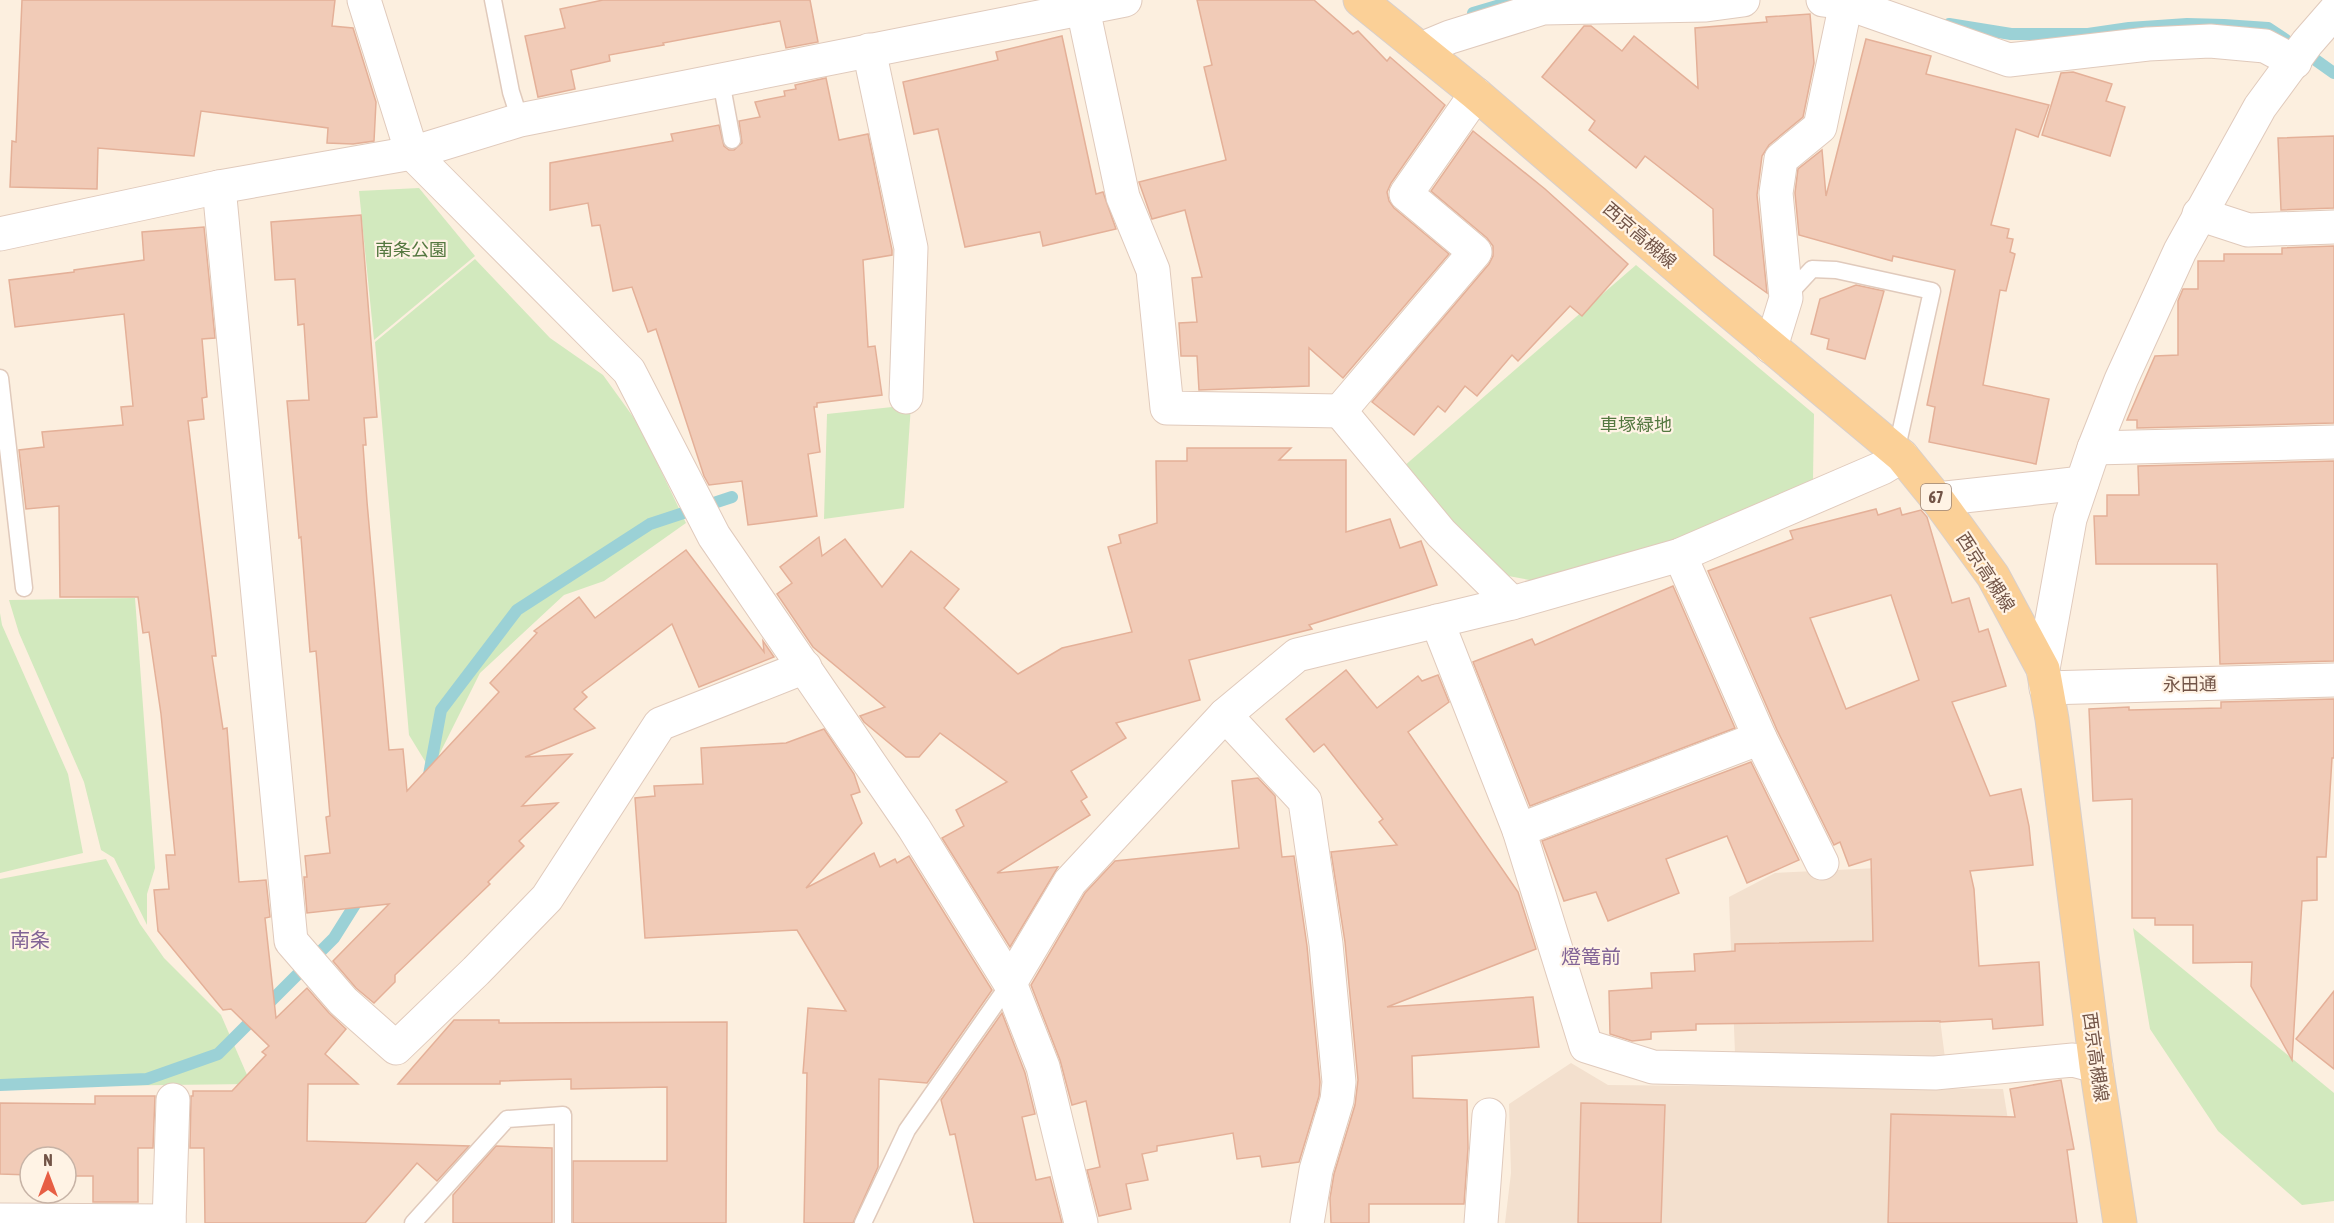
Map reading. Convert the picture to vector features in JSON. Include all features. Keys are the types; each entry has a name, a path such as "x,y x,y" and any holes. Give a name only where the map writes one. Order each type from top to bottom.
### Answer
{"main road":[{"name":"西京高槻線","path":"1360,0 1476,94 1899,454 1937,499 1993,576 2045,678 2096,1066 2120,1223"}],"street":[{"path":"364,0 412,153 629,371 714,536 914,828 1010,983 1042,1068 1081,1223"},
{"path":"0,234 219,187 412,153 520,120 1125,0"},
{"path":"1421,49 1450,37 1543,8 1706,5 1743,0"},
{"path":"1771,347 1786,298 1776,193 1781,159 1820,127 1835,2 2009,60 2148,44 2210,41 2265,46 2300,53"},
{"path":"1083,9 1123,197 1153,270 1167,408 1340,411 1441,533 1512,603"},
{"path":"2045,678 2070,519 2094,448 2121,380 2199,214 2260,107 2334,12"},
{"path":"869,50 911,248 906,397"},
{"path":"1340,411 1475,252 1406,194 1476,94"},
{"path":"219,187 291,941 343,1001 396,1048 547,898 660,724 805,666"},
{"path":"2199,214 2248,230 2334,227"},
{"path":"2094,448 2334,442"},
{"path":"1010,983 1070,882 1225,715 1297,655 1512,603 1680,555 1872,472 1899,454"},
{"path":"1937,499 2082,483"},
{"path":"1680,555 1760,738 1822,863"},
{"path":"1437,621 1520,830 1586,1046 1653,1068 1935,1073 2073,1060 2096,1066"},
{"name":"永田通","path":"2045,678 2334,680"},
{"path":"1225,715 1305,801 1326,944 1339,1082 1337,1100 1316,1170 1307,1223"},
{"path":"1520,830 1760,738"},
{"path":"0,1220 169,1222 173,1100"},
{"path":"1481,1223 1489,1115"}],"lane":[{"path":"493,0 511,92 520,120"},
{"path":"721,81 732,140"},
{"path":"1786,298 1812,269 1836,270 1932,291 1899,454"},
{"path":"1,388 24,588"},
{"path":"863,1223 907,1130 1010,983"},
{"path":"413,1223 507,1119 563,1115 563,1223"}],"shaded area":[{"path":"1920,866 1945,1058 1735,1053 1729,897 1775,873"},
{"path":"1571,1063 1608,1085 2003,1089 2020,1194 2004,1223 1505,1223 1511,1173 1509,1104"}],"green space":[{"name":"南条公園","path":"419,188 475,256 374,340 359,191"},
{"path":"475,259 550,338 603,375 639,425 686,523 604,581 564,595 480,673 431,771 409,735 375,342"},
{"name":"車塚緑地","path":"1636,265 1814,414 1813,480 1656,547 1540,582 1503,575 1403,467"},
{"path":"911,405 904,508 824,519 827,414"},
{"path":"135,598 155,868 147,894 147,925 114,858 101,850 84,782 19,633 9,600"},
{"path":"0,613 2,625 68,774 83,853 0,873"},
{"path":"106,859 140,924 164,958 221,1015 251,1084 0,1087 0,879"},
{"path":"2133,928 2334,1093 2334,1201 2302,1205 2218,1131 2150,1029"}],"building":[{"path":"22,0 335,0 332,26 353,28 376,102 374,141 353,144 327,143 328,128 201,111 194,156 98,148 97,189 10,187 12,141 16,142"},
{"path":"603,0 810,0 818,42 786,48 780,21 663,43 664,45 609,55 610,61 571,70 575,89 538,97 525,36 565,28 560,9"},
{"path":"1197,0 1314,0 1353,34 1358,31 1387,61 1390,57 1445,105 1387,192 1394,208 1449,254 1343,378 1309,348 1309,386 1199,390 1197,356 1181,356 1179,323 1197,322 1192,278 1202,277 1185,210 1152,219 1139,182 1226,160 1204,67 1212,65"},
{"path":"1810,14 1814,63 1803,117 1769,145 1762,156 1757,195 1767,293 1714,255 1713,209 1645,156 1636,168 1589,130 1595,121 1542,77 1584,26 1591,26 1622,51 1634,36 1698,88 1695,28 1767,22 1766,17"},
{"path":"1062,36 1096,194 1103,192 1116,229 1043,246 1040,232 965,247 938,129 914,134 903,82 998,60 996,52"},
{"path":"1866,39 1931,56 1926,74 2049,105 2038,137 2016,129 1991,225 2009,229 2007,238 2013,239 2010,252 2015,254 2006,291 2000,290 1983,385 2049,399 2036,464 1929,442 1935,407 1927,405 1955,270 1893,256 1892,261 1799,235 1795,193 1798,169 1822,150 1826,196"},
{"path":"2073,72 2112,84 2106,101 2125,107 2110,156 2042,135 2061,73"},
{"path":"826,78 839,140 868,134 892,250 892,255 863,260 868,347 875,346 882,395 817,403 817,407 814,407 820,452 808,454 817,516 748,525 742,481 709,485 704,476 656,329 648,332 632,287 613,291 600,225 592,226 588,203 550,210 550,163 673,141 671,134 719,125 724,146 729,150 734,150 742,143 739,121 760,117 755,102 785,96 784,91 796,89 795,85"},
{"path":"1473,131 1545,189 1628,264 1582,316 1570,306 1518,361 1512,355 1477,396 1465,386 1445,412 1438,406 1414,435 1372,402 1489,264 1493,256 1493,246 1487,238 1431,191"},
{"path":"2334,136 2334,208 2281,210 2278,138"},
{"path":"361,215 377,417 364,418 366,445 363,445 367,502 389,750 403,749 407,791 499,692 490,683 537,633 534,631 579,597 595,618 686,550 764,652 763,641 774,657 699,687 672,624 582,692 587,697 574,709 595,728 525,757 572,754 522,806 558,803 519,841 524,846 488,882 490,884 395,975 395,982 374,1003 356,988 333,961 389,904 307,913 305,856 330,853 326,817 330,816 316,651 310,652 287,401 309,400 304,324 298,325 295,279 275,280 271,222"},
{"path":"204,227 215,338 202,339 207,397 202,398 204,419 188,421 216,656 212,656 223,729 227,728 239,882 266,880 270,917 265,918 276,1018 307,988 346,1029 325,1054 358,1084 308,1084 307,1141 469,1146 437,1181 417,1163 365,1223 205,1223 204,1148 190,1148 191,1096 193,1096 193,1091 232,1091 266,1055 262,1052 269,1046 231,1009 223,1010 158,931 154,890 169,889 166,855 175,855 161,714 149,632 143,633 138,597 60,597 59,506 26,509 19,450 44,447 42,432 123,425 121,407 133,406 124,314 15,327 9,280 144,260 142,232"},
{"path":"2334,246 2334,423 2137,428 2137,420 2127,420 2155,356 2178,355 2178,301 2183,289 2198,289 2198,261 2224,261 2224,254 2282,254 2282,248"},
{"path":"1856,285 1884,291 1865,359 1827,349 1829,339 1811,334 1820,299"},
{"path":"1187,448 1291,448 1279,460 1346,460 1346,532 1390,519 1400,548 1421,541 1437,585 1309,625 1312,629 1189,660 1200,700 1116,723 1126,738 1071,771 1087,797 1081,801 1090,815 997,873 1058,867 1010,947 942,838 964,826 956,810 1007,782 940,733 919,757 906,757 864,722 860,716 885,707 813,647 777,594 792,583 780,567 819,537 822,556 845,539 882,587 911,551 959,589 944,608 1018,674 1062,648 1132,632 1108,547 1121,543 1119,535 1157,523 1156,461 1187,461"},
{"path":"2334,461 2334,661 2220,664 2217,564 2096,564 2094,516 2107,516 2107,495 2139,495 2138,466"},
{"path":"1900,508 1902,515 1921,510 1927,517 1952,603 1969,598 1979,632 1988,629 2006,686 1952,702 1990,796 2021,789 2029,826 2033,865 1970,871 1974,889 1979,966 2039,962 2043,1025 1993,1029 1992,1019 1940,1022 1696,1024 1696,1030 1651,1032 1651,1039 1632,1041 1610,1034 1609,991 1652,988 1651,973 1695,971 1694,954 1735,951 1735,944 1873,941 1871,859 1849,866 1840,842 1834,845 1777,730 1708,571 1793,539 1790,531 1876,509 1878,515","holes":["1891,595 1919,680 1846,709 1810,618"]},
{"path":"1673,586 1735,728 1530,806 1473,662 1532,639 1535,645"},
{"path":"1346,670 1377,708 1418,676 1422,681 1438,675 1449,702 1408,732 1518,892 1536,949 1387,1007 1533,997 1539,1047 1412,1056 1413,1098 1467,1100 1468,1148 1464,1204 1369,1204 1369,1223 1331,1223 1330,1198 1334,1174 1355,1105 1358,1080 1345,942 1331,852 1397,845 1379,822 1383,819 1324,744 1314,752 1286,719"},
{"path":"2334,699 2334,758 2332,758 2326,857 2317,857 2317,900 2302,901 2292,1060 2251,986 2252,962 2193,963 2193,925 2155,925 2155,918 2132,918 2132,799 2093,801 2089,709 2221,708 2221,702"},
{"path":"824,729 854,774 860,792 851,795 862,823 806,888 874,853 880,867 895,859 897,863 909,856 992,990 927,1083 879,1079 878,1167 853,1223 804,1223 807,1073 803,1073 808,1008 846,1011 797,930 645,938 635,798 655,796 654,786 703,784 701,748 786,743"},
{"path":"1751,762 1799,860 1747,883 1727,836 1666,859 1679,893 1608,921 1596,892 1564,901 1542,841"},
{"path":"1258,778 1275,796 1282,857 1294,856 1307,946 1320,1082 1319,1096 1299,1162 1262,1167 1260,1156 1237,1159 1233,1133 1157,1146 1157,1151 1142,1154 1148,1180 1126,1184 1131,1209 1099,1216 1087,1170 1100,1167 1086,1101 1072,1105 1060,1060 1031,985 1085,893 1115,861 1239,848 1232,781"},
{"path":"2334,991 2334,1069 2296,1039"},
{"path":"1002,1013 1025,1073 1035,1114 1022,1117 1036,1180 1050,1177 1062,1223 974,1223 955,1134 950,1135 941,1100"},
{"path":"454,1020 499,1020 499,1023 727,1022 726,1223 573,1223 573,1161 667,1161 667,1087 571,1089 571,1079 500,1081 500,1084 398,1084"},
{"path":"2061,1080 2074,1149 2067,1150 2077,1223 1888,1223 1891,1114 2015,1117 2010,1089"},
{"path":"95,1096 155,1096 153,1148 138,1148 138,1202 93,1202 93,1176 78,1176 78,1145 18,1145 18,1175 0,1174 0,1103 95,1104"},
{"path":"1581,1103 1665,1105 1661,1223 1578,1223"},
{"path":"496,1146 552,1148 552,1223 453,1223 453,1195"}],"waterway":[{"path":"1473,13 1517,0"},
{"path":"1949,24 2011,34 2088,34 2129,28 2187,24 2224,25 2268,28 2286,40"},
{"path":"2303,51 2334,73"},
{"path":"428,780 441,710 517,610 650,524 732,497"},
{"path":"0,1085 147,1079 218,1054 334,938 361,895"}],"district":[{"name":"南条","path":"30,939"},
{"name":"燈篭前","path":"1591,956"}]}
